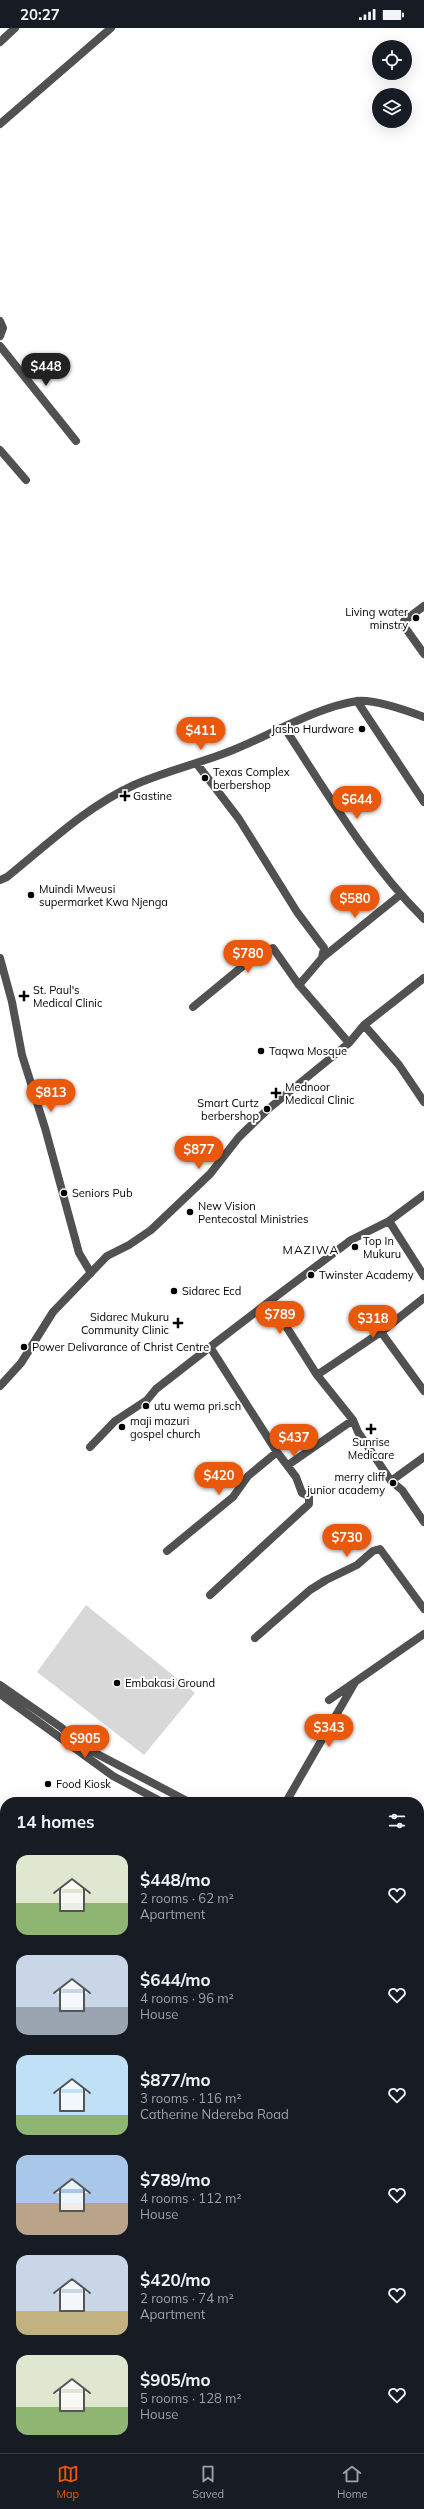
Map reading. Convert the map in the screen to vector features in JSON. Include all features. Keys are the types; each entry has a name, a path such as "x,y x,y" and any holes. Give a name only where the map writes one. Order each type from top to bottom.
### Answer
{"street":[{"path":"0,42 15,28"},
{"path":"0,124 111,28"},
{"path":"0,321 3,328 0,336"},
{"path":"0,346 76,441"},
{"path":"0,450 26,480"},
{"path":"424,606 404,621 404,626 424,654"},
{"path":"0,880 7,877 69,825 98,805 134,785 197,764 317,713 357,701 406,710 424,717"},
{"path":"357,701 423,799"},
{"path":"284,727 354,834 400,895 424,919"},
{"path":"197,764 239,819 297,912 324,948 322,958"},
{"path":"299,985 322,958 400,895"},
{"path":"193,1007 260,952 273,948 299,985 349,1043"},
{"path":"0,958 12,1002 22,1056 45,1128 79,1253 90,1273"},
{"path":"0,1386 21,1363 53,1312 107,1256 129,1245 151,1230 210,1174 245,1131 349,1043 364,1025 424,978"},
{"path":"364,1025 399,1066 424,1102"},
{"path":"90,1447 115,1421 147,1400 156,1389 210,1346 351,1240 389,1221 424,1195"},
{"path":"389,1221 424,1276"},
{"path":"317,1376 381,1332 424,1298"},
{"path":"270,1301 317,1376 353,1420 358,1432 391,1481 402,1490 424,1522"},
{"path":"381,1332 424,1391"},
{"path":"210,1346 277,1452 296,1477 302,1493 309,1496 309,1504 210,1594"},
{"path":"288,1465 353,1420"},
{"path":"167,1552 233,1497 248,1476 277,1452"},
{"path":"391,1481 424,1457"},
{"path":"255,1638 310,1590 326,1580 357,1565 373,1550 380,1549 424,1609"},
{"path":"329,1700 424,1634"},
{"path":"289,1797 354,1684"},
{"path":"0,1685 62,1728 78,1744 179,1797"},
{"path":"0,1694 113,1776 153,1797"}],"shaded area":[{"name":"Embakasi Ground","path":"86,1605 195,1693 144,1755 37,1672"}],"place":[{"name":"Living water minstry","path":"416,618"},
{"name":"Jasho Hurdware","path":"362,729"},
{"name":"Texas Complex berbershop","path":"205,778"},
{"name":"Gastine","path":"125,796"},
{"name":"Muindi Mweusi supermarket Kwa Njenga","path":"31,895"},
{"name":"St. Paul's Medical Clinic","path":"24,996"},
{"name":"Taqwa Mosque","path":"261,1051"},
{"name":"Mednoor Medical Clinic","path":"276,1093"},
{"name":"Smart Curtz berbershop","path":"267,1109"},
{"name":"Seniors Pub","path":"64,1193"},
{"name":"New Vision Pentecostal Ministries","path":"190,1212"},
{"name":"Top In Mukuru","path":"355,1247"},
{"name":"Twinster Academy","path":"311,1275"},
{"name":"Sidarec Ecd","path":"174,1291"},
{"name":"Sidarec Mukuru Community Clinic","path":"178,1323"},
{"name":"Power Delivarance of Christ Centre","path":"24,1347"},
{"name":"utu wema pri.sch","path":"146,1406"},
{"name":"maji mazuri gospel church","path":"122,1427"},
{"name":"Sunrise Medicare","path":"371,1429"},
{"name":"merry cliff junior academy","path":"393,1483"},
{"name":"Embakasi Ground","path":"117,1683"},
{"name":"Food Kiosk","path":"48,1784"}],"district":[{"name":"MAZIWA","path":"311,1250"}]}
